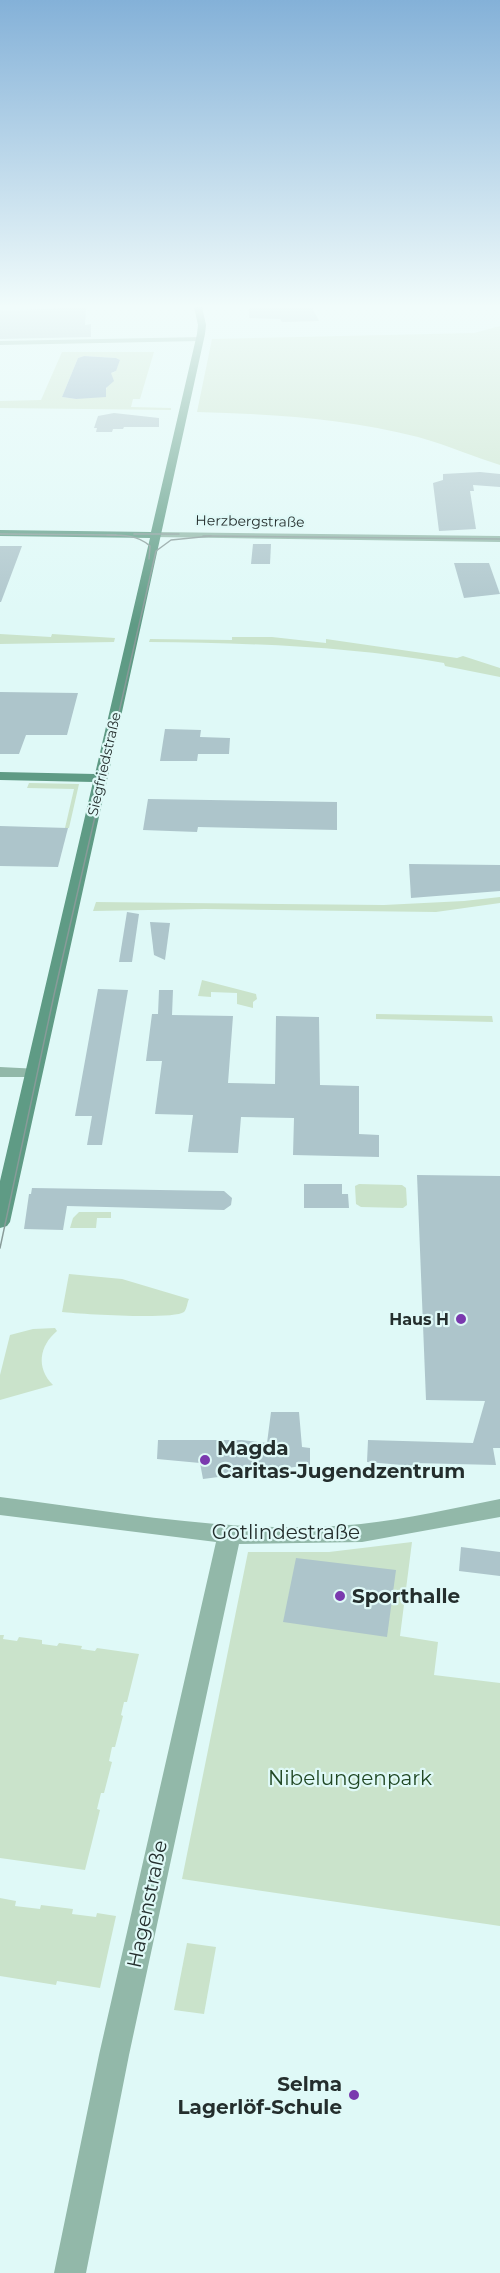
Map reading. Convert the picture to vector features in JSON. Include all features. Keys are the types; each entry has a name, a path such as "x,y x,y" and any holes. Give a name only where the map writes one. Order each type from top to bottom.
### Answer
{"street":[{"name":"Siegfriedstraße","path":"0,1222 184,413"},
{"name":"Herzbergstraße","path":"0,533 500,539"},
{"path":"0,776 101,778"},
{"path":"0,1072 33,1073"},
{"name":"Gotlindestraße","path":"0,1506 229,1535 288,1536 362,1533 500,1508"},
{"name":"Hagenstraße","path":"70,2273 117,2044 229,1535"}],"green space":[{"path":"219,413 500,413 500,465 418,437 363,425 280,416"},
{"path":"0,634 51,637 52,634 115,638 114,642 0,644"},
{"path":"232,637 272,637 326,643 326,639 457,658 463,656 500,668 500,677 445,666 444,663 334,649 149,642 150,639 232,640"},
{"path":"29,783 79,784 69,828 65,828 74,789 27,788"},
{"path":"500,897 500,903 436,912 205,909 93,911 96,902 384,905"},
{"path":"202,980 256,994 257,999 253,1002 253,1008 237,1004 237,993 211,992 211,997 198,996"},
{"path":"376,1014 492,1016 493,1022 376,1019"},
{"path":"359,1184 402,1185 406,1188 407,1205 403,1208 361,1207 356,1204 355,1186"},
{"path":"79,1212 111,1212 111,1218 97,1218 96,1228 70,1228 73,1218"},
{"path":"69,1274 122,1279 189,1299 184,1312 163,1316 62,1312"},
{"path":"55,1328 57,1331 46,1343 42,1357 44,1372 53,1385 0,1400 0,1375 10,1335 33,1329"},
{"name":"Nibelungenpark","path":"412,1542 400,1636 438,1642 434,1675 500,1683 500,1926 182,1879 248,1552 329,1552"},
{"path":"0,1635 4,1635 3,1639 17,1641 19,1637 42,1640 42,1644 57,1646 59,1643 82,1646 81,1649 95,1651 97,1648 139,1654 127,1702 124,1702 115,1747 112,1747 109,1761 112,1762 104,1793 101,1793 97,1809 100,1810 85,1870 0,1858"},
{"path":"0,1898 16,1901 15,1906 40,1909 41,1905 73,1909 72,1914 96,1917 97,1913 116,1916 100,1988 57,1981 56,1985 0,1976"},
{"path":"187,1943 216,1947 204,2014 174,2010"}],"building":[{"path":"115,413 159,418 159,427 124,427 113,429 112,432 96,432 97,428 94,428 98,416"},
{"path":"480,472 500,474 500,487 473,485 474,491 470,491 476,529 439,531 433,483 443,480 443,474"},
{"path":"253,544 271,544 270,564 251,564"},
{"path":"0,546 22,546 1,602 0,602"},
{"path":"454,563 489,563 500,594 464,598"},
{"path":"0,692 78,693 67,735 26,735 19,754 0,754"},
{"path":"165,729 201,730 200,737 230,738 229,754 198,754 197,761 160,761"},
{"path":"148,799 337,802 337,830 198,827 197,832 143,830"},
{"path":"0,826 68,828 58,867 0,866"},
{"path":"409,864 500,865 500,891 411,898"},
{"path":"127,912 139,914 132,962 119,962"},
{"path":"150,922 170,923 165,960 154,955"},
{"path":"98,989 128,990 102,1145 87,1145 92,1116 75,1116"},
{"path":"159,990 173,990 172,1015 233,1016 228,1083 275,1084 276,1016 319,1017 320,1085 359,1086 359,1134 379,1135 379,1157 293,1155 294,1118 241,1117 238,1153 188,1152 193,1115 155,1114 162,1061 146,1061 152,1014 158,1014"},
{"path":"417,1175 500,1176 500,1448 493,1448 496,1465 413,1463 414,1466 367,1462 368,1440 473,1443 485,1401 426,1400"},
{"path":"304,1184 342,1184 342,1194 348,1194 349,1208 304,1208"},
{"path":"32,1188 224,1191 232,1198 231,1205 224,1210 67,1206 63,1230 24,1229"},
{"path":"271,1412 299,1412 302,1447 310,1448 310,1465 264,1471 236,1468 234,1475 203,1479 200,1463 157,1459 158,1440 242,1440 267,1443"},
{"path":"461,1547 500,1552 500,1576 459,1571"},
{"name":"Sporthalle","path":"296,1558 396,1570 387,1637 283,1622"}],"tram line":[{"path":"0,534 116,535"},
{"path":"134,534 179,534"},
{"path":"107,535 116,535"},
{"path":"116,535 130,536 145,542 150,546 149,559"},
{"path":"203,536 210,536"},
{"path":"0,1248 54,995 156,551 171,540 210,536"},
{"path":"210,536 500,539"}],"place":[{"name":"Haus H","path":"461,1319"},
{"name":"Magda Caritas-Jugendzentrum","path":"205,1460"},
{"name":"Sporthalle","path":"340,1596"},
{"name":"Selma Lagerlöf-Schule","path":"354,2095"}]}
